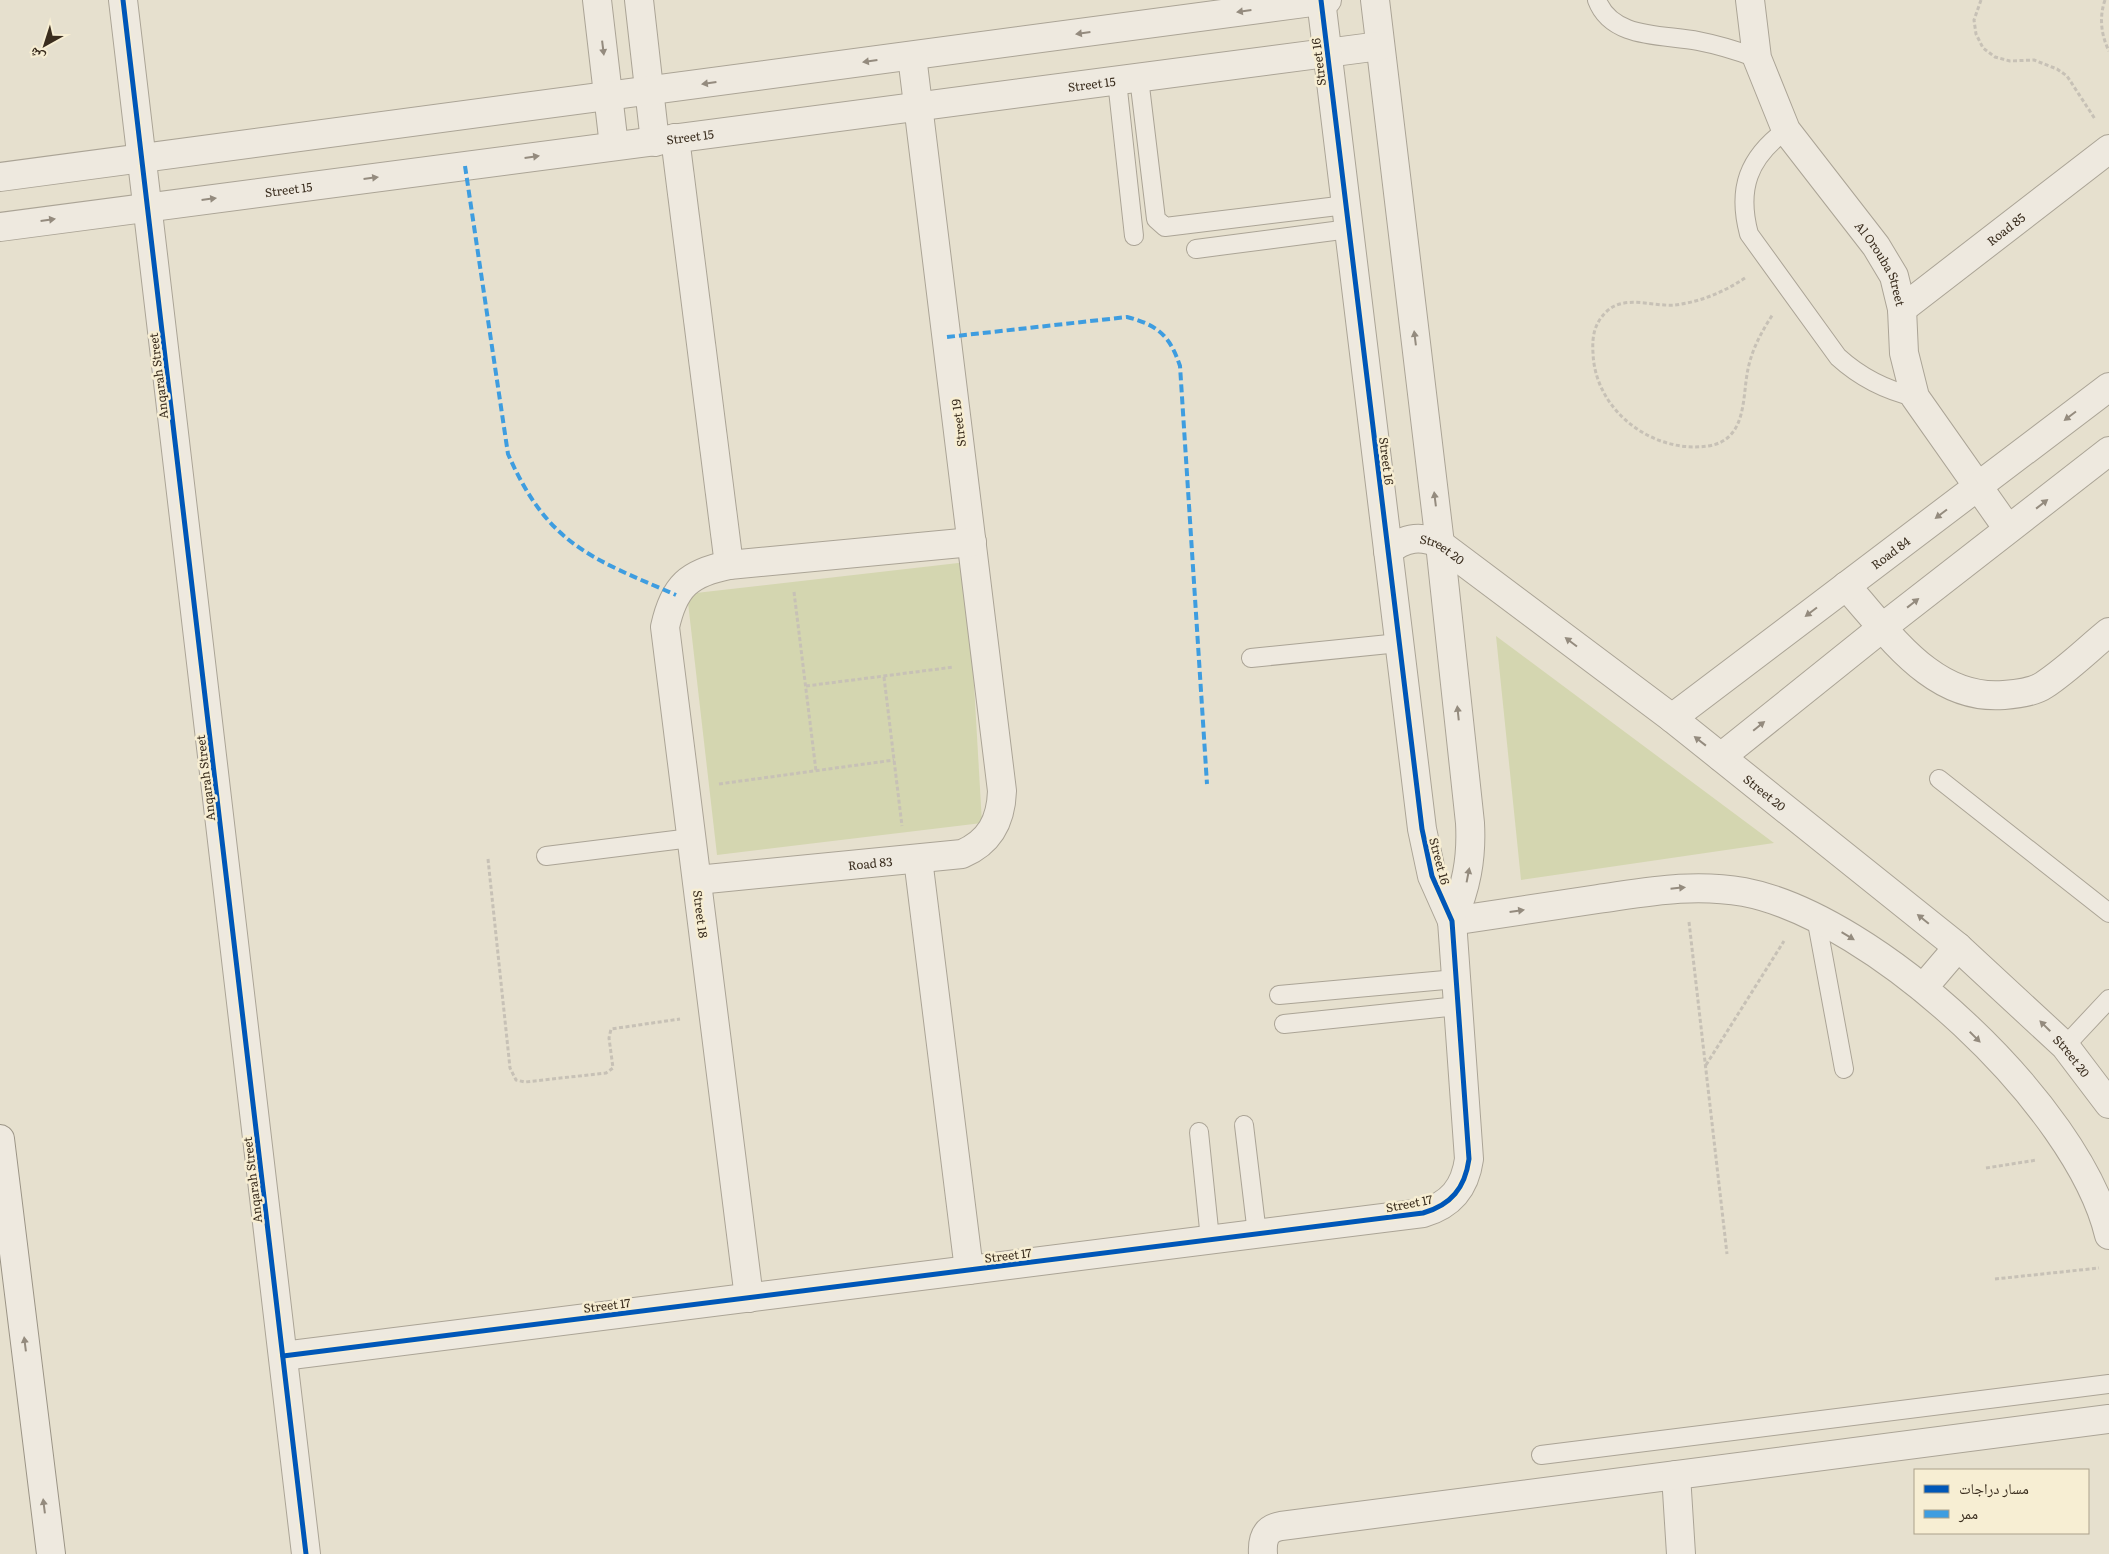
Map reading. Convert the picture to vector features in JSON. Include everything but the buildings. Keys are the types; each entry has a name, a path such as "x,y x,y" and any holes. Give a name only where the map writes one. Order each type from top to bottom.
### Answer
{"street":[{"name":"Anqarah Street","path":"123,0 306,1554"},
{"path":"597,0 614,146"},
{"path":"639,0 650,91 665,140 729,565"},
{"path":"0,177 1323,0"},
{"name":"Street 16","path":"1323,0 1327,54 1426,852 1432,876 1452,921"},
{"name":"Street 16","path":"1375,0 1440,544 1471,848 1462,898 1452,921"},
{"name":"Al Orouba Street","path":"1750,0 1757,58 1786,130 1886,260 1899,292 1902,309 1904,353 1916,397 2008,529"},
{"name":"Street 15","path":"0,227 1380,46"},
{"name":"Street 19","path":"912,56 1002,791"},
{"name":"Road 85","path":"1902,309 2104,137"},
{"name":"Road 84","path":"1672,718 2109,387"},
{"path":"1721,757 1883,627 2109,451"},
{"name":"Street 20","path":"1388,551 1398,543 1420,537 1440,544 1672,718 1958,947 2065,1046 2109,1104"},
{"name":"Street 18","path":"749,1298 665,627 668,610 687,579 706,570 729,565 972,542"},
{"path":"1846,586 1917,664 1938,681 1963,692 1990,696 2017,694 2043,686 2109,632"},
{"name":"Road 83","path":"696,880 962,854 979,844 993,830 999,817 1002,791"},
{"path":"912,859 970,1270"},
{"path":"1452,921 1684,887 1743,892 1810,914 1882,957 1923,988 1967,1028 2032,1095 2075,1154 2092,1186 2105,1218 2109,1236"},
{"name":"Street 17","path":"283,1356 1423,1213 1437,1208 1455,1194 1467,1174 1469,1159 1452,921"},
{"path":"1923,988 1958,947"},
{"path":"0,1139 51,1554"},
{"path":"1263,1554 1264,1537 1268,1531 1281,1526 2109,1419"},
{"path":"1676,1475 1681,1554"}],"lane":[{"path":"1597,0 1614,22 1635,32 1697,40 1757,58"},
{"path":"1128,80 1156,219 1165,227 1347,217"},
{"path":"1128,80 1134,236"},
{"path":"1786,130 1770,142 1757,158 1748,176 1744,195 1744,215 1749,234 1838,357 1851,369 1881,387 1916,397"},
{"path":"1196,249 1347,217"},
{"path":"1251,658 1399,643"},
{"path":"1939,779 2109,913"},
{"path":"546,856 691,838"},
{"path":"1810,914 1844,1070"},
{"path":"1279,996 1457,992"},
{"path":"1284,1024 1457,992"},
{"path":"2065,1046 2109,999"},
{"path":"1244,1125 1257,1234"},
{"path":"1199,1132 1210,1239"},
{"path":"1541,1455 2109,1384"}],"path":[{"path":"1981,0 1974,20 1976,34 1983,48 1995,57 2002,59 2010,61 2034,60 2057,68 2067,76 2104,137"},
{"path":"2105,0 2101,17 2102,32 2109,51"},
{"path":"1766,259 1751,274 1734,285 1702,299 1674,305 1622,303 1608,310 1597,322 1592,337 1597,378 1606,396 1618,413 1633,427 1651,438 1670,445 1690,447 1711,445 1726,437 1738,424 1744,408 1748,369 1754,348 1776,310 1793,294"},
{"path":"790,559 816,771"},
{"path":"806,686 987,662"},
{"path":"884,677 894,760 912,859"},
{"path":"685,789 894,760"},
{"path":"488,859 510,1068 516,1080 525,1082 606,1073 613,1068 608,1038 611,1029 714,1014"},
{"path":"1684,887 1728,1254"},
{"path":"1706,1065 1810,914"},
{"path":"1986,1168 2075,1154"},
{"path":"1996,1279 2109,1267"}],"green space":[{"path":"967,562 982,823 717,855 687,594"},
{"path":"1496,636 1774,843 1521,880"}],"marked path":[{"path":"465,166 508,454 523,485 539,509 556,529 575,545 620,570 676,595"},
{"path":"947,337 1127,317 1155,328 1167,339 1172,347 1180,366 1207,784"}],"cycle path":[{"path":"123,0 306,1554"},
{"path":"283,1356 1423,1213 1433,1210 1455,1194 1464,1179 1469,1159 1452,921 1432,876 1422,829 1321,0"}]}
